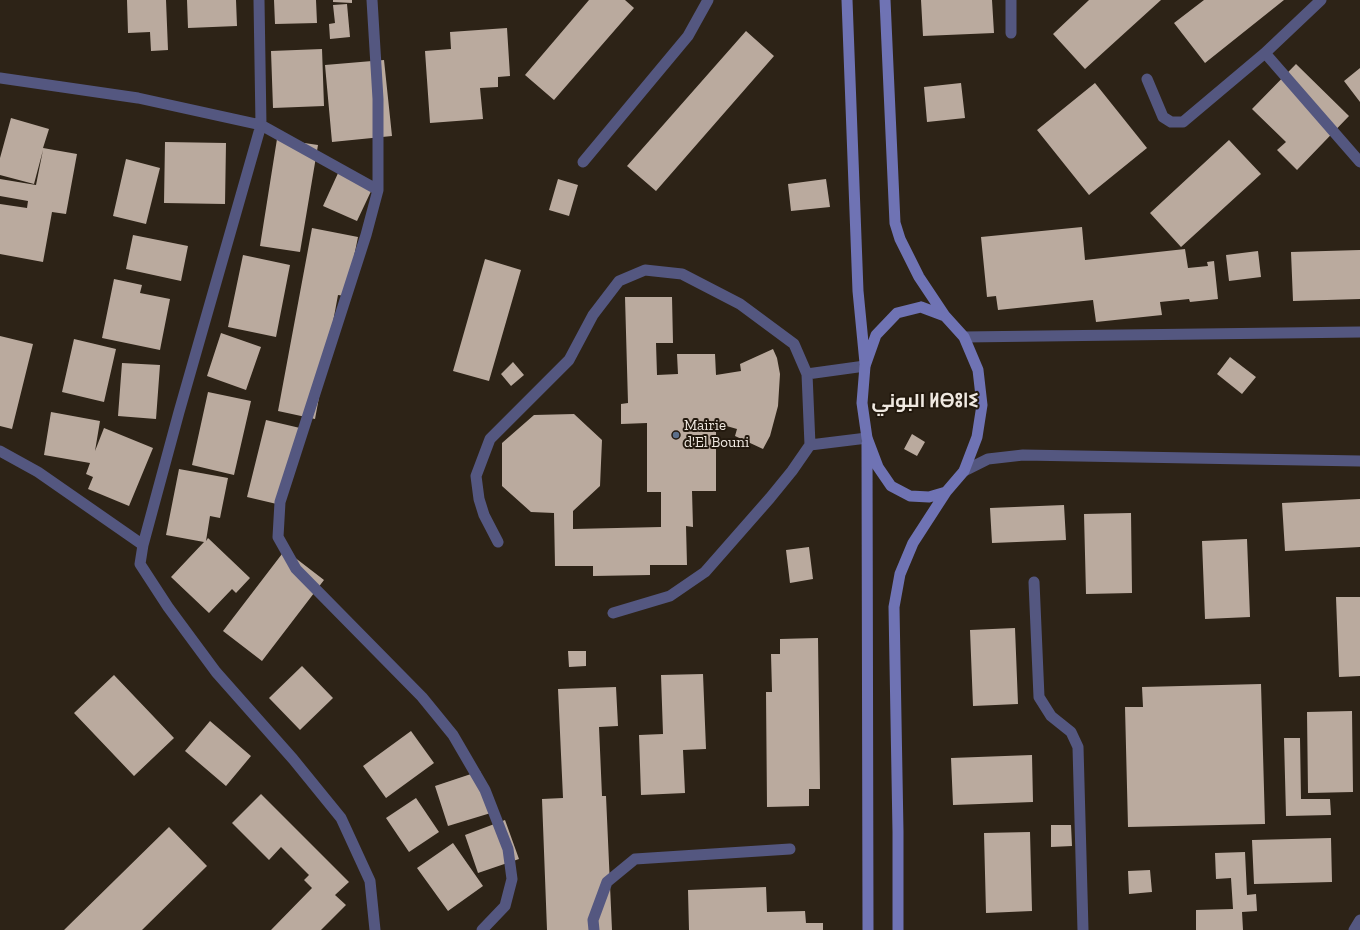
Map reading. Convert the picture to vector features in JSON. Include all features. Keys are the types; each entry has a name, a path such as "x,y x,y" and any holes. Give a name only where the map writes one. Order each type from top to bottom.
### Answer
{"main road":[{"path":"847,0 858,291 865,366 862,403 867,438 868,930"},
{"path":"885,0 895,223 900,239 919,277 945,316 964,337 978,370 982,405 977,437 964,470 946,492 913,543 900,574 894,607 898,832 898,930"},
{"path":"865,366 876,335 897,313 921,307 945,316"},
{"path":"867,438 878,467 891,486 910,496 929,497 946,492"}],"street":[{"path":"258,0 261,126 179,412 143,545 140,564 168,607 216,672 294,759 341,818 370,881 375,930"},
{"path":"372,0 378,99 378,190 366,235 280,502 278,537 296,569 422,697 453,735 485,790 508,849 512,879 505,906 482,930"},
{"path":"582,162 688,36 708,0"},
{"path":"1011,0 1011,33"},
{"path":"1147,79 1163,117 1171,122 1183,122 1265,53 1320,0"},
{"path":"1265,53 1360,162"},
{"path":"0,78 138,98 261,126 378,190"},
{"path":"498,542 484,515 479,499 476,476 490,439 569,360 593,315 619,281 645,270 682,274 740,304 794,344 807,374 810,445 792,471 770,498 705,572 670,596 613,613"},
{"path":"964,337 1360,332"},
{"path":"807,374 865,366"},
{"path":"810,445 867,438"},
{"path":"0,451 38,472 143,545"},
{"path":"964,470 988,459 1023,455 1360,461"},
{"path":"1034,582 1039,698 1051,716 1072,732 1078,748 1082,930"},
{"path":"594,930 593,920 607,882 635,859 790,849"},
{"path":"1354,930 1360,920"}],"building":[{"path":"127,0 166,0 168,50 151,51 150,32 128,33"},
{"path":"187,0 236,0 237,26 188,28"},
{"path":"274,0 316,0 317,23 275,24"},
{"path":"333,0 352,0 352,3 333,2"},
{"path":"589,0 625,0 634,8 554,100 525,75"},
{"path":"921,0 992,0 994,33 923,36"},
{"path":"1089,0 1161,0 1085,69 1053,34"},
{"path":"1204,0 1284,0 1205,63 1174,23"},
{"path":"347,4 350,37 330,39 329,24 335,23 333,5"},
{"path":"507,28 510,76 498,77 498,87 480,88 483,119 430,123 425,51 451,49 450,32"},
{"path":"746,31 774,56 656,191 627,166"},
{"path":"322,49 324,106 273,108 271,51"},
{"path":"384,60 392,136 332,142 325,65"},
{"path":"1296,64 1349,116 1297,170 1277,150 1286,142 1252,109"},
{"path":"1360,68 1360,102 1344,81"},
{"path":"961,83 965,118 927,122 924,87"},
{"path":"1095,83 1147,148 1089,195 1037,130"},
{"path":"11,118 49,129 43,148 77,154 66,214 52,212 43,262 0,254 0,204 27,208 28,201 0,196 0,179 36,185 43,150 34,184 0,175 0,158"},
{"path":"277,139 318,145 300,252 260,246"},
{"path":"1229,140 1261,174 1181,247 1150,213"},
{"path":"165,142 226,143 225,204 164,203"},
{"path":"126,159 160,168 146,224 113,216"},
{"path":"339,171 373,187 357,221 323,206"},
{"path":"558,179 578,185 569,216 549,210"},
{"path":"826,179 830,207 791,211 788,184"},
{"path":"1082,227 1085,260 1185,249 1188,268 1208,266 1207,262 1214,261 1218,299 1190,302 1189,299 1160,302 1162,315 1096,322 1093,300 998,310 996,296 987,297 981,237"},
{"path":"312,228 358,237 346,296 338,295 315,419 278,411"},
{"path":"133,235 188,246 181,281 126,269"},
{"path":"1360,250 1360,299 1293,301 1291,252"},
{"path":"1258,251 1261,277 1229,281 1226,255"},
{"path":"243,255 290,265 276,337 228,327"},
{"path":"485,259 521,270 489,381 453,371"},
{"path":"114,279 142,285 140,293 170,299 160,350 102,338"},
{"path":"625,297 672,297 673,343 656,343 657,375 678,374 677,354 715,354 716,375 741,371 740,364 773,349 777,358 780,374 778,406 770,436 763,449 735,436 737,429 716,423 716,491 692,491 693,527 686,526 687,565 650,565 650,575 593,576 593,566 555,566 554,513 531,512 502,486 502,443 534,415 574,414 602,440 600,486 573,511 573,529 661,527 661,492 647,492 647,423 621,424 621,404 628,403"},
{"path":"221,333 261,347 246,390 207,376"},
{"path":"0,336 33,344 12,429 0,426"},
{"path":"74,339 116,349 104,402 62,392"},
{"path":"1230,357 1256,377 1242,394 1217,374"},
{"path":"513,362 524,375 511,386 501,374"},
{"path":"122,363 160,365 156,419 118,416"},
{"path":"208,392 251,401 234,475 192,465"},
{"path":"51,412 100,421 95,451 104,428 153,448 129,506 88,489 93,477 86,474 90,463 44,455"},
{"path":"266,420 300,428 281,505 247,497"},
{"path":"912,434 925,442 917,456 904,449"},
{"path":"179,469 228,478 220,518 210,516 206,541 208,538 250,578 236,593 232,589 209,613 171,577 204,542 166,535"},
{"path":"1360,499 1360,547 1285,551 1282,503"},
{"path":"1064,505 1066,540 992,543 990,508"},
{"path":"1131,513 1132,593 1086,594 1084,514"},
{"path":"1247,539 1250,617 1205,619 1202,541"},
{"path":"809,547 813,579 790,583 786,550"},
{"path":"285,550 324,580 262,661 223,631"},
{"path":"1336,597 1360,597 1360,676 1339,677"},
{"path":"1015,628 1018,704 973,706 970,630"},
{"path":"818,638 820,789 809,789 809,806 767,807 766,692 772,692 771,654 780,654 780,639"},
{"path":"568,651 586,651 586,666 569,667"},
{"path":"302,666 333,698 300,730 269,698"},
{"path":"703,674 706,749 683,750 685,793 641,795 639,735 663,734 661,675"},
{"path":"114,675 174,738 134,776 74,713"},
{"path":"1261,684 1265,824 1128,827 1125,707 1143,707 1142,687"},
{"path":"616,687 618,726 599,727 602,796 606,796 612,930 547,930 542,799 563,798 558,689"},
{"path":"1352,711 1353,792 1308,793 1307,712"},
{"path":"210,721 251,756 226,786 185,751"},
{"path":"411,731 434,763 386,798 363,766"},
{"path":"1284,738 1300,738 1301,799 1330,799 1331,815 1286,816"},
{"path":"1032,755 1033,802 953,805 951,758"},
{"path":"480,771 494,812 448,826 435,786"},
{"path":"261,794 349,882 335,895 346,905 321,930 271,930 312,888 304,880 309,875 281,847 269,860 232,823"},
{"path":"416,798 439,832 409,852 386,818"},
{"path":"505,820 519,859 478,873 465,835"},
{"path":"1051,825 1071,825 1072,846 1051,847"},
{"path":"169,827 207,866 142,930 64,930"},
{"path":"1030,832 1032,911 986,913 984,833"},
{"path":"1331,838 1332,882 1254,884 1252,840"},
{"path":"453,843 483,886 448,911 417,868"},
{"path":"1245,852 1247,895 1256,894 1257,911 1242,912 1243,930 1196,930 1196,910 1233,909 1231,878 1216,879 1215,853"},
{"path":"1150,870 1152,892 1129,894 1128,871"},
{"path":"766,887 767,912 805,911 806,923 823,923 823,930 689,930 688,890"}],"place":[{"name":"Mairie d'El Bouni","path":"676,435"}],"district":[{"name":"البوني ⵍⴱⵓⵏⵉ","path":"925,402"}]}
